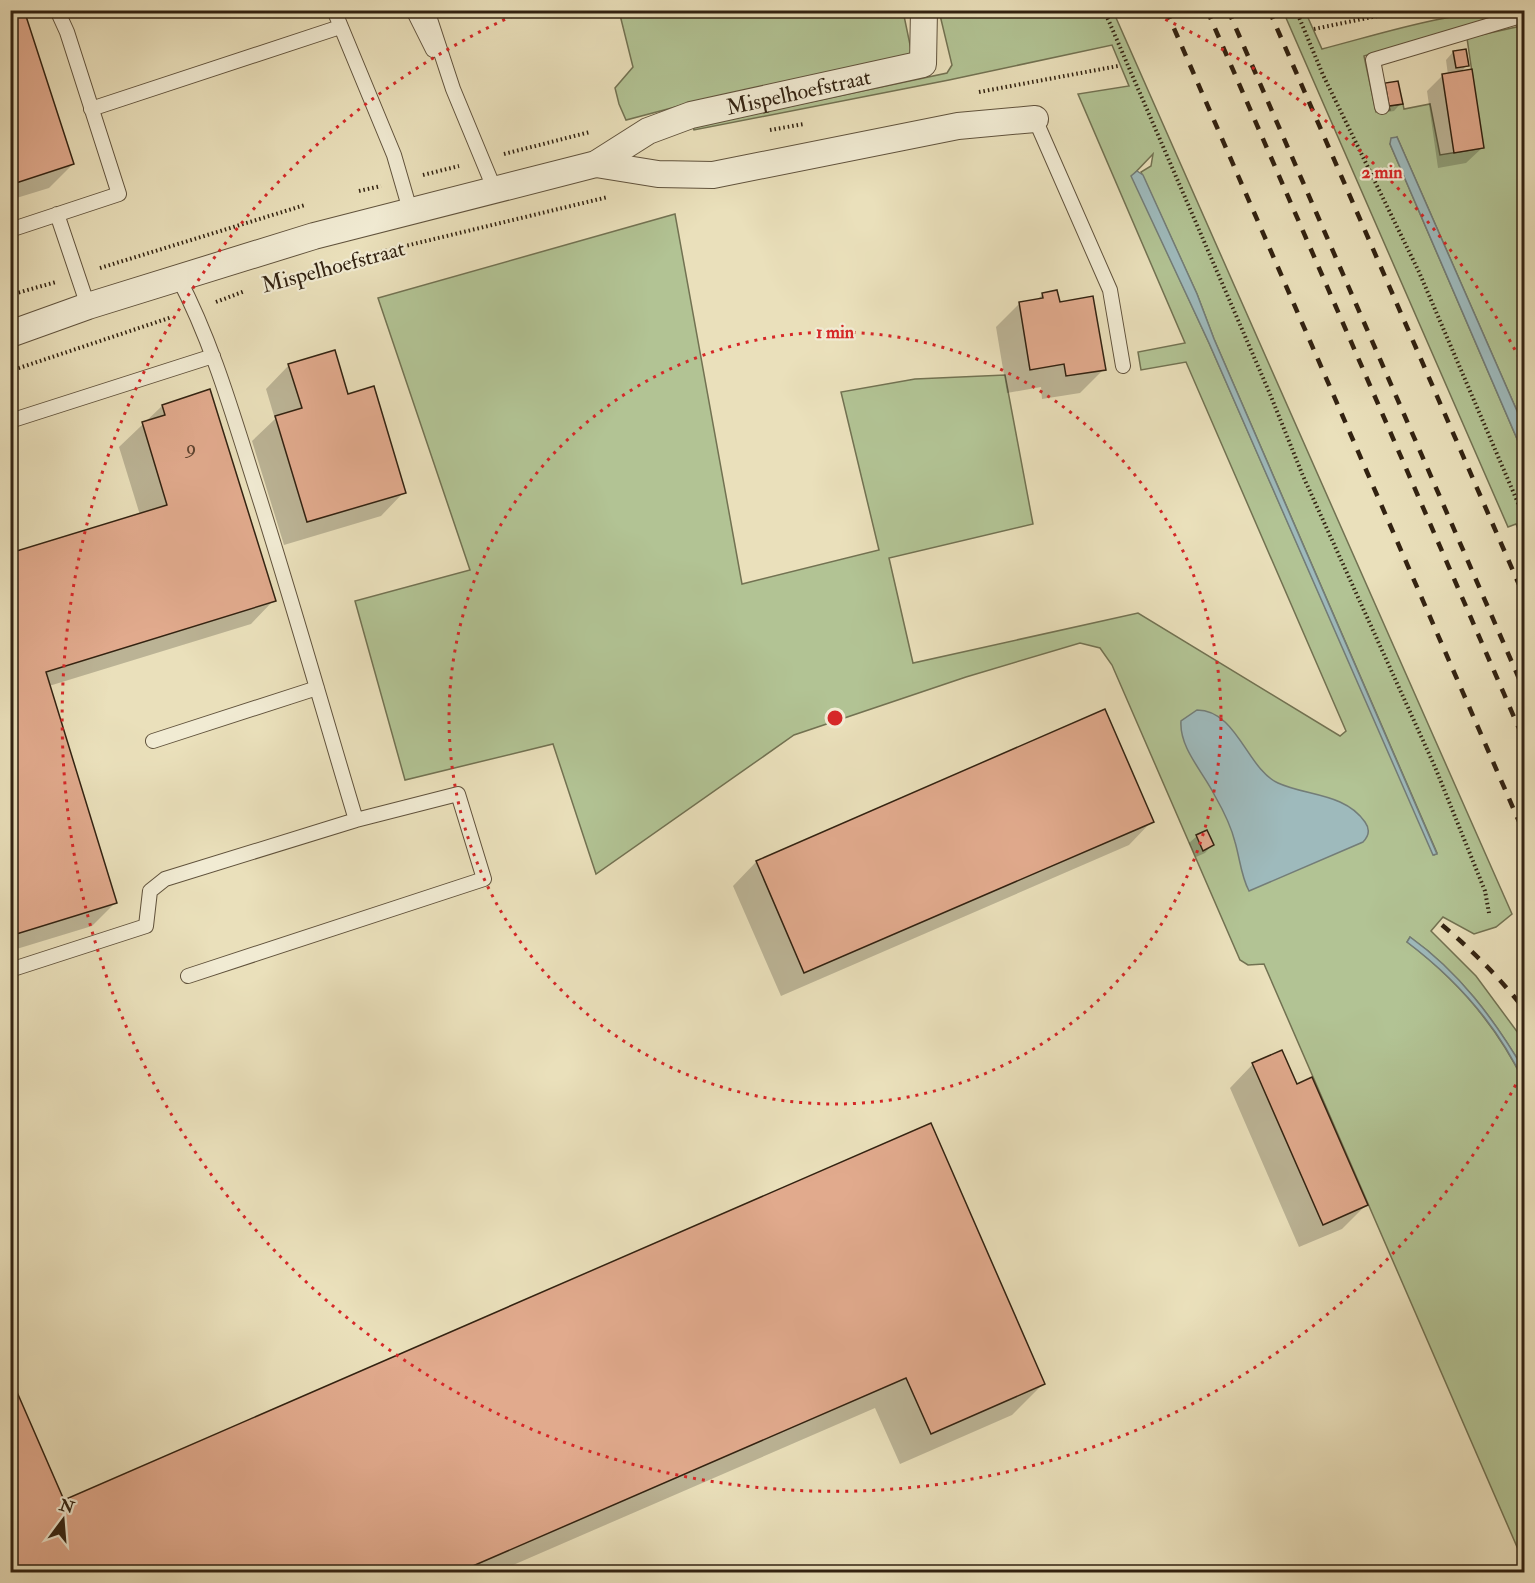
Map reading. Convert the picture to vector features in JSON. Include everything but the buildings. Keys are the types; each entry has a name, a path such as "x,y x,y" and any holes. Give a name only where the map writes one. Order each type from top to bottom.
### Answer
{"street":[{"name":"Mispelhoefstraat","path":"10,334 88,306 314,236 596,164 648,131 691,115 923,64 924,10"},
{"name":"Mispelhoefstraat","path":"596,164 658,174 713,175 958,126 1035,119"}],"lane":[{"path":"10,230 119,194 67,32 57,10"},
{"path":"334,10 394,155 410,210"},
{"path":"413,10 453,89"},
{"path":"427,10 453,89 494,189"},
{"path":"1382,107 1372,60 1524,15"},
{"path":"91,109 340,27"},
{"path":"1035,119 1110,290 1123,366"},
{"path":"57,214 88,306"},
{"path":"178,277 195,310 213,356 271,534 356,820"},
{"path":"10,421 213,356"},
{"path":"153,741 317,688"},
{"path":"10,970 146,926 150,891 165,879 356,820 458,794 484,879 188,976"}],"path":[{"path":"1104,10 1270,394 1302,476 1435,767 1481,881 1489,913"},
{"path":"1296,10 1323,75 1419,272 1524,517"},
{"path":"1314,29 1406,10"},
{"name":"Mispelhoefstraat","path":"365,256 608,197"},
{"name":"Mispelhoefstraat","path":"10,371 195,310 250,289"},
{"path":"1524,326 1522,348 1524,355"}],"green space":[{"path":"619,11 903,11 913,59 683,105 626,120 615,88 633,67"},
{"path":"939,11 1113,11 1512,914 1496,927 1474,934 1443,917 1431,931 1476,976 1524,1041 1524,1070 1488,1015 1460,981 1410,937 1407,942 1425,956 1474,1005 1501,1042 1524,1082 1524,1563 1264,964 1248,965 1240,960 1112,665 1100,648 1080,643 966,677 794,735 596,874 553,744 405,780 355,601 470,570 378,298 675,214 742,584 879,550 841,392 915,379 1005,375 1033,524 889,558 913,663 1138,613 1340,736 1346,731 1186,362 1141,370 1138,352 1185,343 1078,94 1129,86 1112,45 949,80 694,130 693,127 947,73 952,65","holes":["1153,154 1151,166 1141,172 1197,294 1214,339 1437,853 1434,855 1209,343 1132,176"]},
{"path":"1283,11 1305,11 1322,49 1441,19 1514,11 1364,56 1376,112 1390,110 1389,106 1403,104 1404,109 1430,104 1440,155 1483,148 1467,38 1521,26 1524,43 1524,427 1397,137 1390,144 1524,455 1524,543 1516,524 1508,527"}],"water":[{"path":"1397,137 1524,427 1524,455 1390,144 1391,138"},
{"path":"1137,171 1143,175 1197,294 1214,339 1437,854 1433,855 1209,343 1131,176"},
{"path":"1197,710 1211,713 1222,719 1267,776 1289,787 1336,800 1357,813 1368,827 1365,840 1249,891 1226,818 1188,751 1181,731 1181,721"},
{"path":"1410,937 1444,965 1474,997 1524,1070 1524,1082 1502,1042 1474,1005 1425,956 1407,942"}],"railway":[{"path":"1166,10 1524,833"},
{"path":"1207,10 1524,740"},
{"path":"1228,10 1524,690"},
{"path":"1269,10 1524,596"},
{"path":"1442,925 1485,965 1524,1009"}]}
